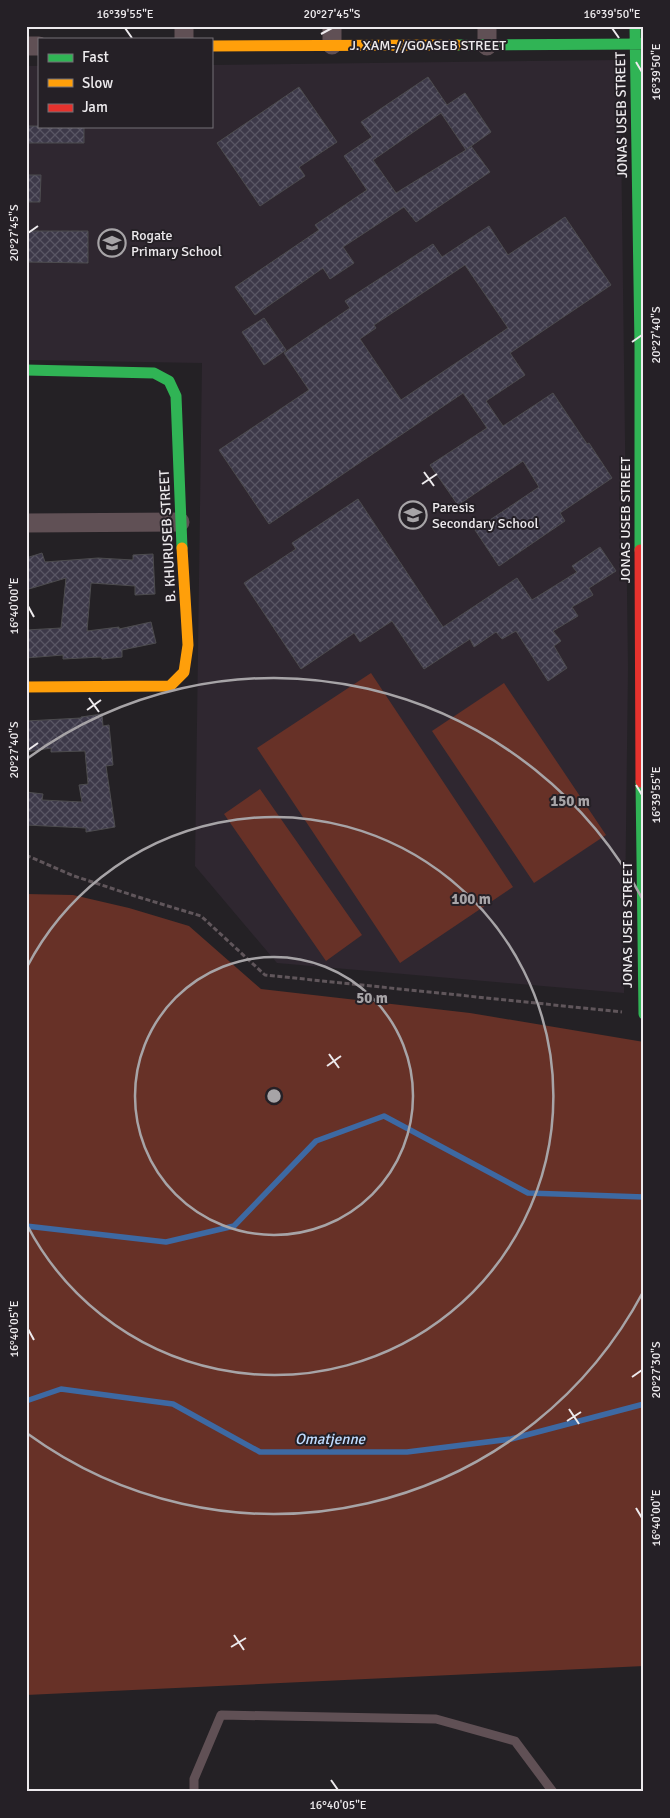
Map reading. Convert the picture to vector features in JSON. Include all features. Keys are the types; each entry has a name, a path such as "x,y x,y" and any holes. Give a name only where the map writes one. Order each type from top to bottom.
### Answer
{"street":[{"path":"332,26 332,45"},
{"path":"486,46 487,26"},
{"name":"JONAS USEB STREET","path":"635,26 640,44 643,1014"},
{"name":"J. XAM-//GOASEB STREET","path":"212,46 640,44"},
{"name":"B. KHURUSEB STREET","path":"26,370 154,373 169,381 176,396 180,522 188,645 184,672 170,686 26,687"},
{"path":"26,523 180,522"}],"lane":[{"path":"194,1792 194,1779 221,1715 436,1719 515,1741 552,1792"}],"path":[{"path":"26,855 74,876 202,916 265,975 643,1014"}],"shaded area":[{"name":"Paresis Secondary School","path":"620,60 628,668 624,993 277,963 195,866 202,363 26,360 26,66 38,66 38,128 212,128 212,65"},
{"path":"371,673 513,887 400,963 257,748"},
{"path":"504,683 606,835 534,883 432,731"},
{"path":"260,789 362,935 326,961 224,814"},
{"path":"26,894 73,895 129,908 189,926 261,989 470,1013 644,1042 644,1666 26,1695"}],"building":[{"path":"428,77 447,105 465,93 491,132 471,146 490,172 416,222 404,207 343,247 354,263 330,279 323,268 255,315 235,287 319,230 315,225 367,190 344,156 372,137 361,122","holes":["441,113 466,150 396,193 373,160"]},
{"path":"299,87 337,142 299,167 305,176 260,206 217,143"},
{"path":"26,126 38,126 38,128 84,128 84,143 26,143"},
{"path":"26,175 41,175 40,202 26,202"},
{"path":"565,217 611,285 510,353 525,375 486,401 503,426 553,393 612,478 560,513 565,521 499,566 475,530 539,487 523,461 458,505 430,465 487,428 463,393 269,524 219,450 309,390 284,353 350,308 345,301 433,244 442,257 489,226 508,255","holes":["465,265 508,328 401,400 360,339 376,328 374,325"]},
{"path":"26,231 88,231 88,263 26,262"},
{"path":"264,318 286,350 264,365 242,332"},
{"path":"358,499 443,627 517,578 532,600 577,572 572,566 600,547 616,571 589,588 593,595 572,607 578,616 553,631 561,641 554,646 567,668 548,681 516,631 502,639 496,632 474,647 470,639 424,669 392,621 360,642 354,633 301,669 244,583 296,549 292,543"},
{"path":"42,553 45,562 98,558 133,560 133,555 153,554 155,594 135,595 135,586 91,583 87,631 119,627 119,629 151,622 156,643 122,650 122,657 63,659 63,655 26,658 26,630 61,628 66,578 29,589 26,580 26,558"},
{"path":"102,714 103,726 109,725 113,765 106,766 115,827 86,832 86,828 26,825 26,792 43,794 42,800 82,802 79,785 88,784 85,751 51,752 51,748 26,752 26,721 81,718"}],"waterway":[{"path":"26,1226 166,1242 234,1226 316,1141 384,1116 528,1193 644,1197"},
{"name":"Omatjenne","path":"26,1401 61,1389 173,1404 260,1452 407,1452 511,1439 644,1404"}],"traffic: fast":[{"path":"635,26 640,346 640,550"},
{"path":"457,45 644,44"},
{"path":"26,370 154,373 169,381 176,396 182,548"},
{"path":"641,782 644,1014"}],"traffic: slow":[{"path":"212,46 457,45"},
{"path":"26,687 170,686 184,672 188,645 182,548"}],"traffic: jam":[{"path":"640,550 641,782"}],"place":[{"name":"Rogate Primary School","path":"112,243"},
{"name":"Paresis Secondary School","path":"413,515"}]}
